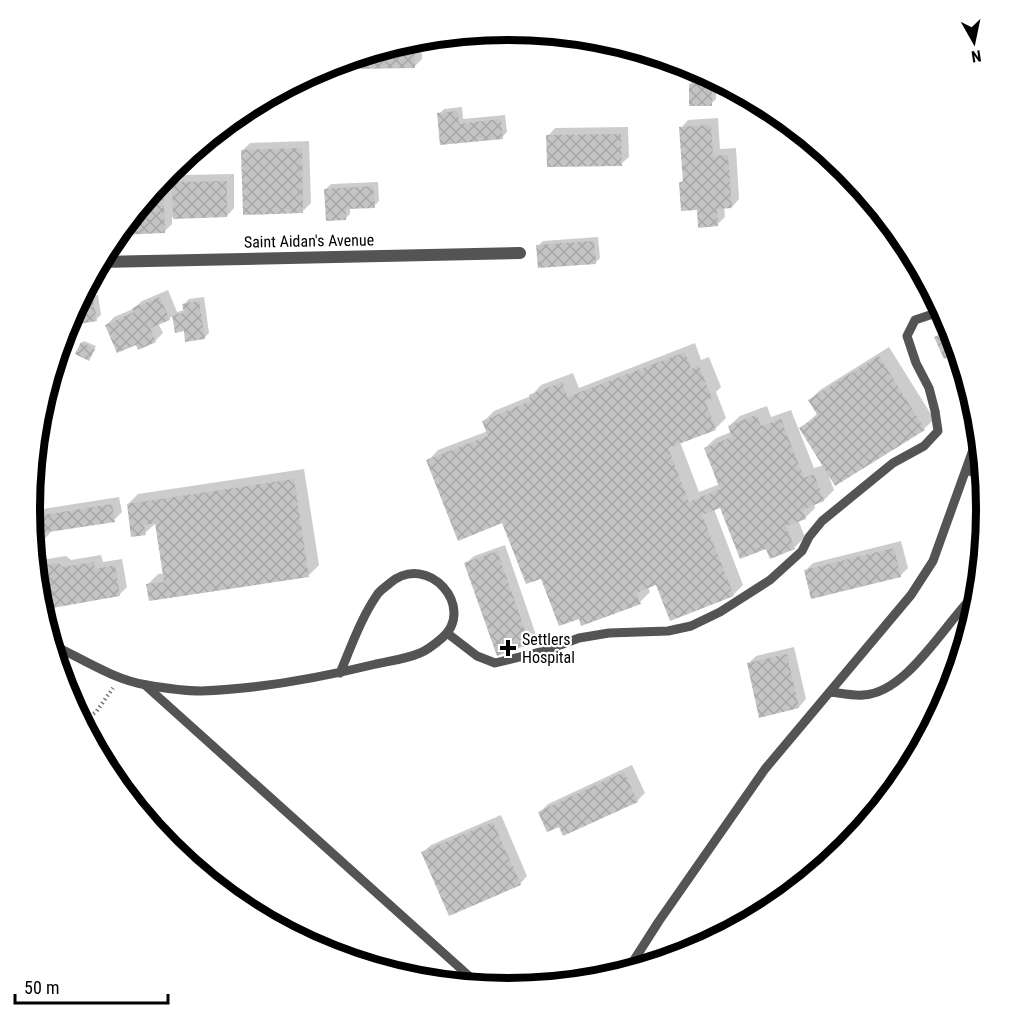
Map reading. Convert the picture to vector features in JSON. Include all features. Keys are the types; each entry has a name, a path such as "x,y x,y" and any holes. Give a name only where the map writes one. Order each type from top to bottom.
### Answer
{"street":[{"name":"Saint Aidan's Avenue","path":"111,262 519,254"}],"lane":[{"path":"447,633 477,656 495,663 512,660 589,636 668,631 691,626 720,612 770,580 802,551 809,537 822,521 893,463 924,447 938,431 929,388 916,363 907,336 915,320 933,314"},
{"path":"634,961 765,769 911,595 933,561 972,453"},
{"path":"967,470 974,473"},
{"path":"62,649 120,677 145,685 199,691 247,687 340,673 419,654 435,644 447,633 455,617 453,604 440,582 430,576 407,574 397,577 378,594 340,673"},
{"path":"830,692 864,695 879,692 896,683 911,669 966,605"},
{"path":"145,685 468,975"}],"path":[{"path":"89,717 96,712 120,677"}],"building":[{"path":"414,50 415,68 351,69 387,56"},
{"path":"689,84 704,84 712,88 712,106 689,106"},
{"path":"458,111 459,124 501,119 503,139 440,145 437,113"},
{"path":"711,125 713,156 728,155 732,208 717,209 718,226 698,228 697,210 681,211 679,182 683,182 679,127"},
{"path":"621,134 622,166 547,167 546,135"},
{"path":"302,148 303,213 243,215 241,150"},
{"path":"227,181 227,217 173,219 173,182"},
{"path":"373,186 375,208 346,209 346,220 326,221 324,189"},
{"path":"163,193 165,233 129,235"},
{"path":"594,241 596,264 538,268 536,245"},
{"path":"160,297 170,320 150,328 156,342 138,350 136,345 117,353 105,325 134,312 132,308"},
{"path":"93,299 97,321 78,324 89,301"},
{"path":"199,301 205,339 185,342 184,331 175,333 172,315 184,313 182,304"},
{"path":"942,334 950,356 944,359 934,337"},
{"path":"81,342 95,349 89,361 75,354"},
{"path":"685,352 691,369 699,366 712,398 705,401 716,430 668,448 689,502 720,489 704,448 732,437 728,426 756,415 761,426 781,419 804,478 814,474 824,501 802,510 806,519 786,526 795,549 770,559 766,549 740,559 720,508 702,515 734,596 670,621 656,585 636,593 641,604 581,626 579,619 559,626 541,579 526,584 502,523 458,541 426,460 488,436 482,421 531,401 529,395 562,382 568,397"},
{"path":"879,356 925,430 835,486 799,428 818,416 808,400"},
{"path":"294,479 309,577 149,601 146,584 164,582 155,523 144,525 146,535 131,537 127,504"},
{"path":"112,504 115,522 42,533 42,542 40,515"},
{"path":"894,548 901,577 811,599 804,570"},
{"path":"497,551 530,644 497,656 464,563"},
{"path":"94,562 95,569 115,565 120,596 51,608 44,566 58,563 63,567"},
{"path":"787,654 799,708 759,718 747,663"},
{"path":"624,772 638,802 563,836 559,827 547,832 538,812"},
{"path":"493,822 521,885 449,916 421,852"}],"place":[{"name":"Settlers Hospital","path":"508,648"}]}
